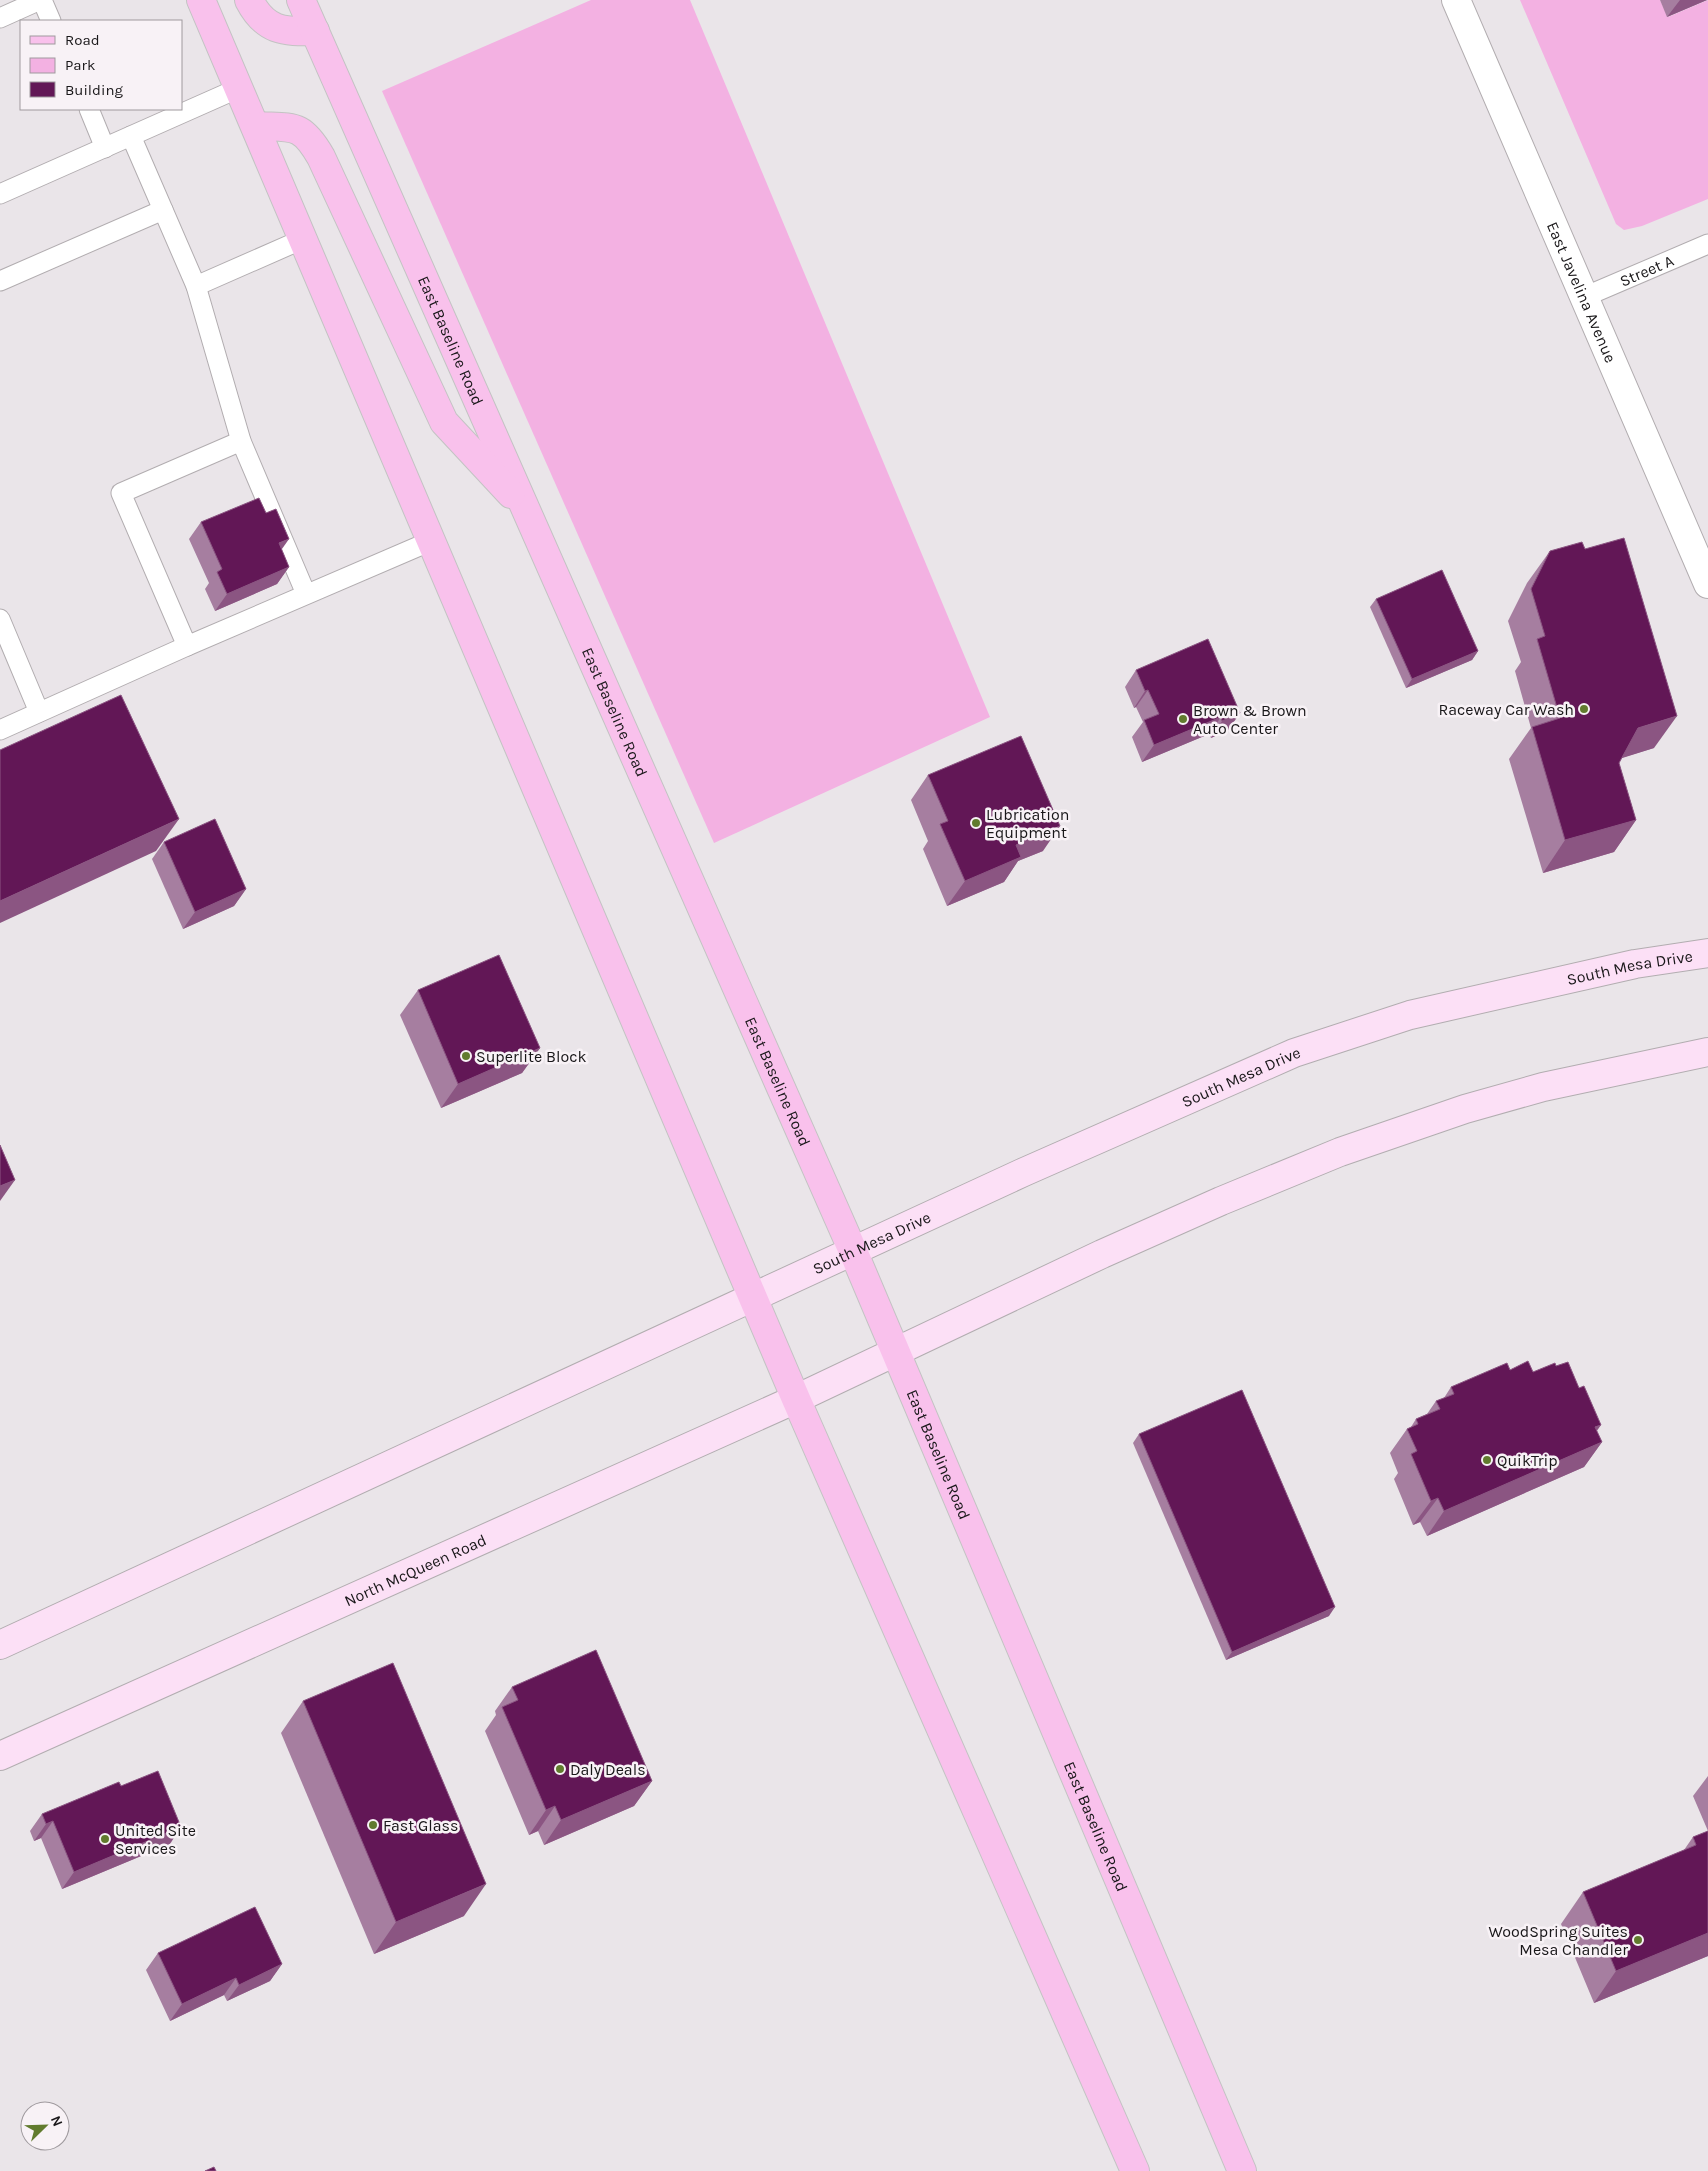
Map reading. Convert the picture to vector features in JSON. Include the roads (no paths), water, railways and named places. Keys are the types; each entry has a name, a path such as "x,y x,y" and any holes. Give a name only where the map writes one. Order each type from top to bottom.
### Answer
{"main road":[{"path":"201,0 796,1399 1135,2171"},
{"path":"249,0 271,27 287,32 314,31"},
{"name":"East Baseline Road","path":"301,0 853,1251 1242,2171"},
{"path":"256,126 298,129 310,138 321,157 444,422 526,510"},
{"name":"South Mesa Drive","path":"752,1296 1024,1172 1294,1053 1420,1012 1635,964 1708,953"},
{"path":"895,1352 1102,1254 1221,1201 1340,1152 1465,1109 1543,1087 1708,1052"},
{"path":"0,1645 752,1296"},
{"name":"North McQueen Road","path":"0,1756 796,1399 895,1352"}],"street":[{"name":"East Javelina Avenue","path":"1456,0 1708,584"}],"lane":[{"path":"0,18 41,0 51,20"},
{"path":"0,194 239,88"},
{"path":"89,110 105,148"},
{"path":"131,136 196,286 240,441 306,594"},
{"path":"0,281 163,210"},
{"path":"196,286 302,239"},
{"name":"Street A","path":"1584,297 1708,244"},
{"path":"187,646 121,493 240,441"},
{"path":"0,730 187,646 431,541"},
{"path":"0,619 40,712"}],"place":[{"name":"Raceway Car Wash","path":"1584,709"},
{"name":"Brown & Brown Auto Center","path":"1183,719"},
{"name":"Lubrication Equipment","path":"976,823"},
{"name":"Superlite Block","path":"466,1056"},
{"name":"QuikTrip","path":"1487,1460"},
{"name":"Daly Deals","path":"560,1769"},
{"name":"Fast Glass","path":"373,1825"},
{"name":"United Site Services","path":"105,1839"},
{"name":"WoodSpring Suites Mesa Chandler","path":"1638,1940"}]}
